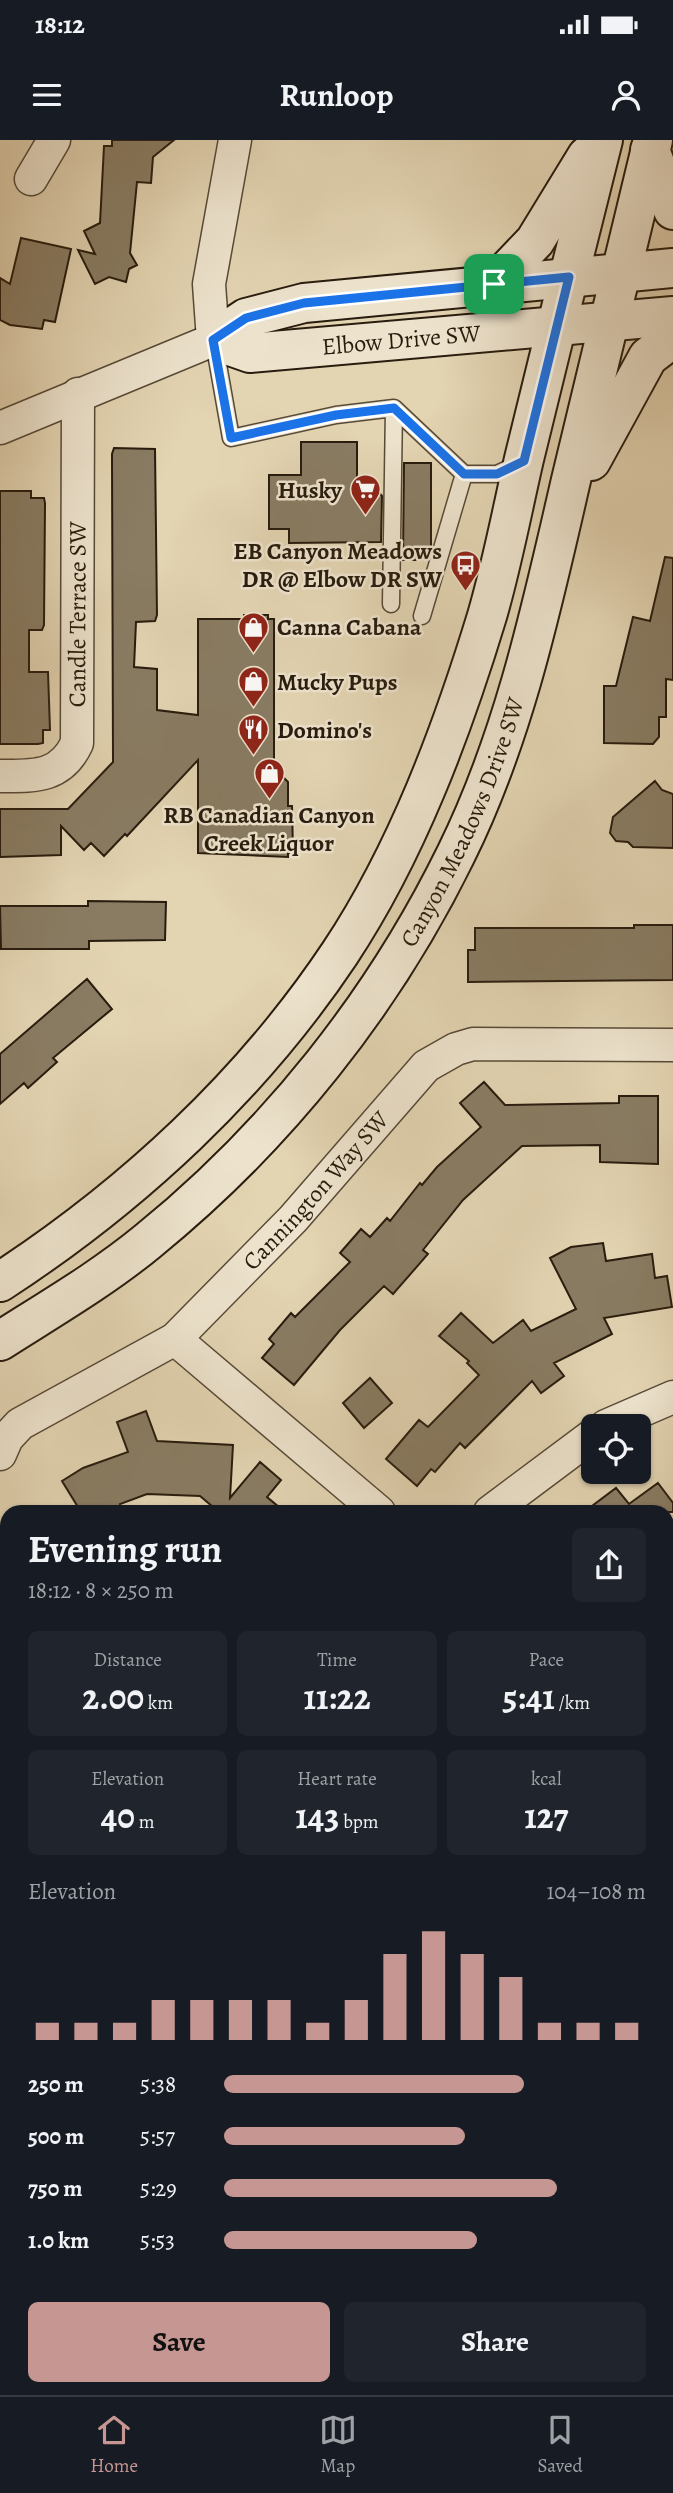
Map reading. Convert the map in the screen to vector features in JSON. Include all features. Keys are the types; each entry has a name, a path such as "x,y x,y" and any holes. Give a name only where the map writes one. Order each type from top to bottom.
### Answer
{"main road":[{"path":"494,284 535,240 597,140"},
{"name":"Canyon Meadows Drive SW","path":"0,1282 63,1241 217,1106 284,1029 340,952 392,859 442,750 487,615 603,140"},
{"path":"652,145 673,210"},
{"name":"Canyon Meadows Drive SW","path":"0,1341 74,1294 146,1243 223,1175 287,1107 358,1020 416,930 458,851 498,752 532,641 652,145"},
{"name":"Elbow Drive SW","path":"213,340 246,318 304,303 673,268"},
{"name":"Elbow Drive SW","path":"213,340 250,353 673,316"},
{"path":"562,520 630,384 648,357 673,338"}],"street":[{"path":"31,179 54,140"},
{"path":"213,340 209,284 235,140"},
{"name":"Elbow Drive SW","path":"0,428 213,340"},
{"name":"Candle Terrace SW","path":"0,776 48,774 66,762 77,743 78,394"},
{"name":"Cannington Way SW","path":"0,1454 7,1438 20,1424 175,1339 293,1219 426,1066 439,1058 473,1044 673,1045"},
{"path":"175,1339 371,1505"},
{"path":"634,1414 673,1397"},
{"path":"499,1505 581,1443"}],"lane":[{"path":"213,340 231,438 336,415 394,408"},
{"path":"394,408 464,474 497,474 524,461"},
{"path":"391,604 394,408"},
{"path":"422,616 464,474"}],"building":[{"path":"112,140 174,140 153,157 151,183 137,182 130,253 137,265 129,269 126,282 109,277 95,284 78,250 95,254 84,231 100,223 104,146 112,146"},
{"path":"21,238 71,249 55,322 44,320 42,329 10,325 0,320 0,278 10,284"},
{"path":"301,442 357,442 357,482 369,482 382,496 381,542 289,543 289,529 269,529 269,475 301,475"},
{"path":"114,448 155,449 157,615 155,621 136,622 134,667 157,669 157,710 198,715 198,619 244,619 244,615 268,615 268,619 274,619 274,768 288,782 288,806 292,806 293,853 288,853 288,857 198,853 198,760 127,836 125,834 104,856 91,843 84,850 61,826 61,855 0,857 0,809 68,809 113,762"},
{"path":"404,463 431,463 431,549 428,560 403,560"},
{"path":"0,491 31,491 31,498 44,498 45,503 44,625 42,630 29,630 29,672 48,672 50,730 43,730 43,743 38,744 0,744"},
{"path":"665,557 673,558 673,680 666,679 666,717 659,717 659,737 653,744 604,743 604,686 616,686 633,617 650,621"},
{"path":"655,781 662,790 673,794 673,848 633,847 628,842 616,841 610,833 613,817"},
{"path":"88,901 166,902 165,940 89,941 89,949 1,949 0,906 88,906"},
{"path":"634,925 673,925 673,980 468,982 468,950 475,950 475,928 634,928"},
{"path":"87,979 112,1009 53,1058 57,1062 28,1088 24,1083 0,1104 0,1054"},
{"path":"484,1082 505,1105 619,1103 619,1096 658,1096 658,1164 600,1162 600,1145 522,1146 463,1200 423,1250 428,1254 393,1294 384,1286 340,1330 294,1385 262,1358 274,1344 269,1339 291,1313 295,1317 350,1262 340,1253 361,1229 370,1237 387,1218 390,1221 420,1183 422,1185 437,1167 481,1127 460,1103"},
{"path":"603,1243 606,1261 652,1254 655,1278 667,1276 672,1307 604,1318 612,1334 554,1363 564,1376 541,1393 532,1381 465,1448 460,1443 435,1472 431,1469 417,1486 386,1459 419,1420 428,1427 479,1375 467,1363 469,1361 439,1336 461,1313 493,1343 523,1320 531,1331 576,1309 550,1258 571,1247"},
{"path":"370,1378 392,1403 364,1428 343,1403"},
{"path":"146,1411 157,1441 233,1445 230,1498 260,1462 281,1480 267,1497 277,1505 211,1505 200,1496 147,1494 120,1505 77,1505 62,1481 83,1468 128,1452 117,1422"},
{"path":"658,1483 673,1505 593,1505 616,1488 629,1504"}],"place":[{"name":"Husky","path":"365,517"},
{"name":"EB Canyon Meadows DR @ Elbow DR SW","path":"465,592"},
{"name":"Canna Cabana","path":"254,654"},
{"name":"Mucky Pups","path":"254,709"},
{"name":"Domino's","path":"254,757"},
{"name":"RB Canadian Canyon Creek Liquor","path":"269,800"}],"route":[{"path":"569,277 524,461 497,474 464,474 394,408 336,415 231,438 213,340 246,318 304,303 494,284 569,277"}]}
